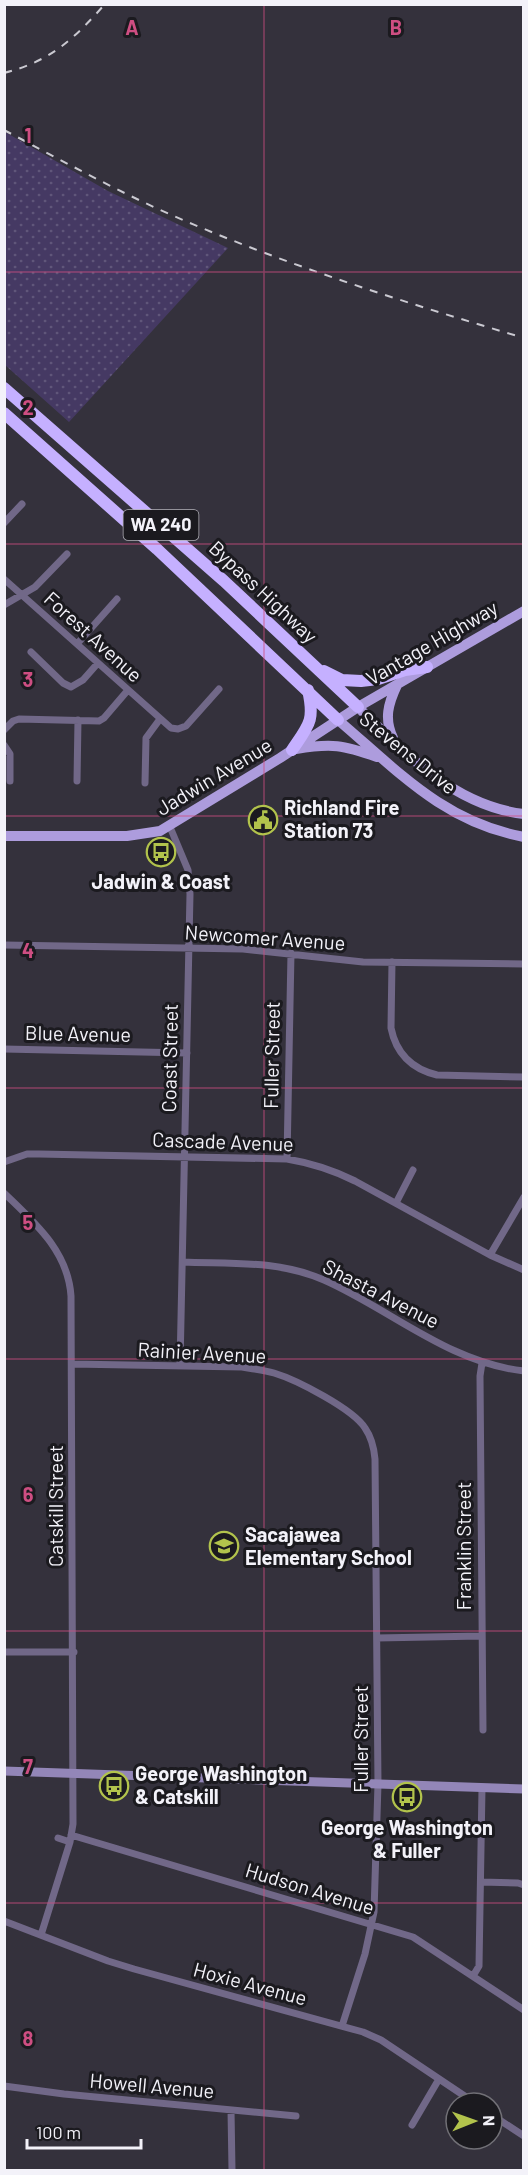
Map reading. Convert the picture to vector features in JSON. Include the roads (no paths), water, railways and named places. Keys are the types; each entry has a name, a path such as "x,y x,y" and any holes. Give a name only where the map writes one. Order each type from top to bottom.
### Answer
{"highway":[{"name":"Bypass Highway","path":"4,388 224,581 358,707"},
{"name":"Bypass Highway","path":"4,413 157,549 338,720"},
{"name":"WA 240","path":"313,666 342,680 361,681 428,667"},
{"path":"292,750 311,718 307,689"}],"main road":[{"name":"Vantage Highway","path":"358,707 524,611"},
{"path":"394,742 387,715 389,703 397,685"},
{"name":"Jadwin Avenue","path":"4,836 127,836 160,831 170,827 358,707"},
{"name":"Stevens Drive","path":"358,707 428,772 456,790 488,805 524,814"},
{"name":"Stevens Drive","path":"338,720 421,792 452,812 482,826 524,837"},
{"path":"292,750 321,745 340,745 383,759"},
{"path":"4,1771 524,1789"}],"street":[{"path":"4,524 22,504"},
{"path":"4,605 38,585 67,554"},
{"name":"Forest Avenue","path":"4,579 160,719"},
{"path":"77,644 117,599"},
{"path":"31,652 70,687 83,680 98,663"},
{"path":"145,783 146,738 160,719 171,728 183,728 219,689"},
{"path":"4,730 13,721 19,719 102,720 128,690"},
{"path":"77,781 78,720"},
{"path":"4,745 10,754 10,781"},
{"name":"Coast Street","path":"170,827 188,870 190,894 180,1366"},
{"name":"Newcomer Avenue","path":"4,945 266,950 354,961 524,964"},
{"name":"Fuller Street","path":"287,1159 291,952"},
{"path":"392,962 391,1028 393,1038 399,1049 415,1067 424,1072 451,1076 524,1077"},
{"name":"Blue Avenue","path":"4,1049 186,1053"},
{"name":"Cascade Avenue","path":"4,1162 39,1154 287,1159 333,1170 490,1255 524,1270"},
{"path":"396,1203 413,1170"},
{"name":"Catskill Street","path":"4,1193 44,1232 63,1261 71,1287 74,1652 74,1773 71,1838 41,1935"},
{"path":"490,1255 524,1197"},
{"name":"Shasta Avenue","path":"183,1262 265,1264 294,1270 323,1280 453,1350 482,1363 524,1371"},
{"name":"Franklin Street","path":"482,1363 480,1376 483,1730"},
{"name":"Rainier Avenue","path":"72,1364 248,1368 285,1377 349,1412 365,1427 374,1446"},
{"name":"Fuller Street","path":"342,2026 374,1912 378,1784 374,1446"},
{"path":"377,1638 482,1636"},
{"path":"4,1652 74,1652"},
{"path":"473,1976 479,1966 482,1788"},
{"path":"58,1839 71,1838"},
{"name":"Hudson Avenue","path":"71,1838 372,1925 422,1942 524,2010"},
{"path":"481,1882 524,1885"},
{"name":"Hoxie Avenue","path":"4,1921 126,1967 363,2032 381,2040 457,2091"},
{"path":"412,2125 439,2079"},
{"name":"Howell Avenue","path":"4,2086 64,2094 296,2116"},
{"path":"231,2110 232,2170"},
{"path":"504,2123 524,2136"}],"railway":[{"path":"4,73 35,62 60,47 83,28 105,4"},
{"path":"4,130 139,200 203,228 385,295 524,338"}],"place":[{"name":"Richland Fire Station 73","path":"263,820"},
{"name":"Jadwin & Coast","path":"161,852"},
{"name":"Sacajawea Elementary School","path":"224,1546"},
{"name":"George Washington & Catskill","path":"114,1786"},
{"name":"George Washington & Fuller","path":"407,1797"}]}
